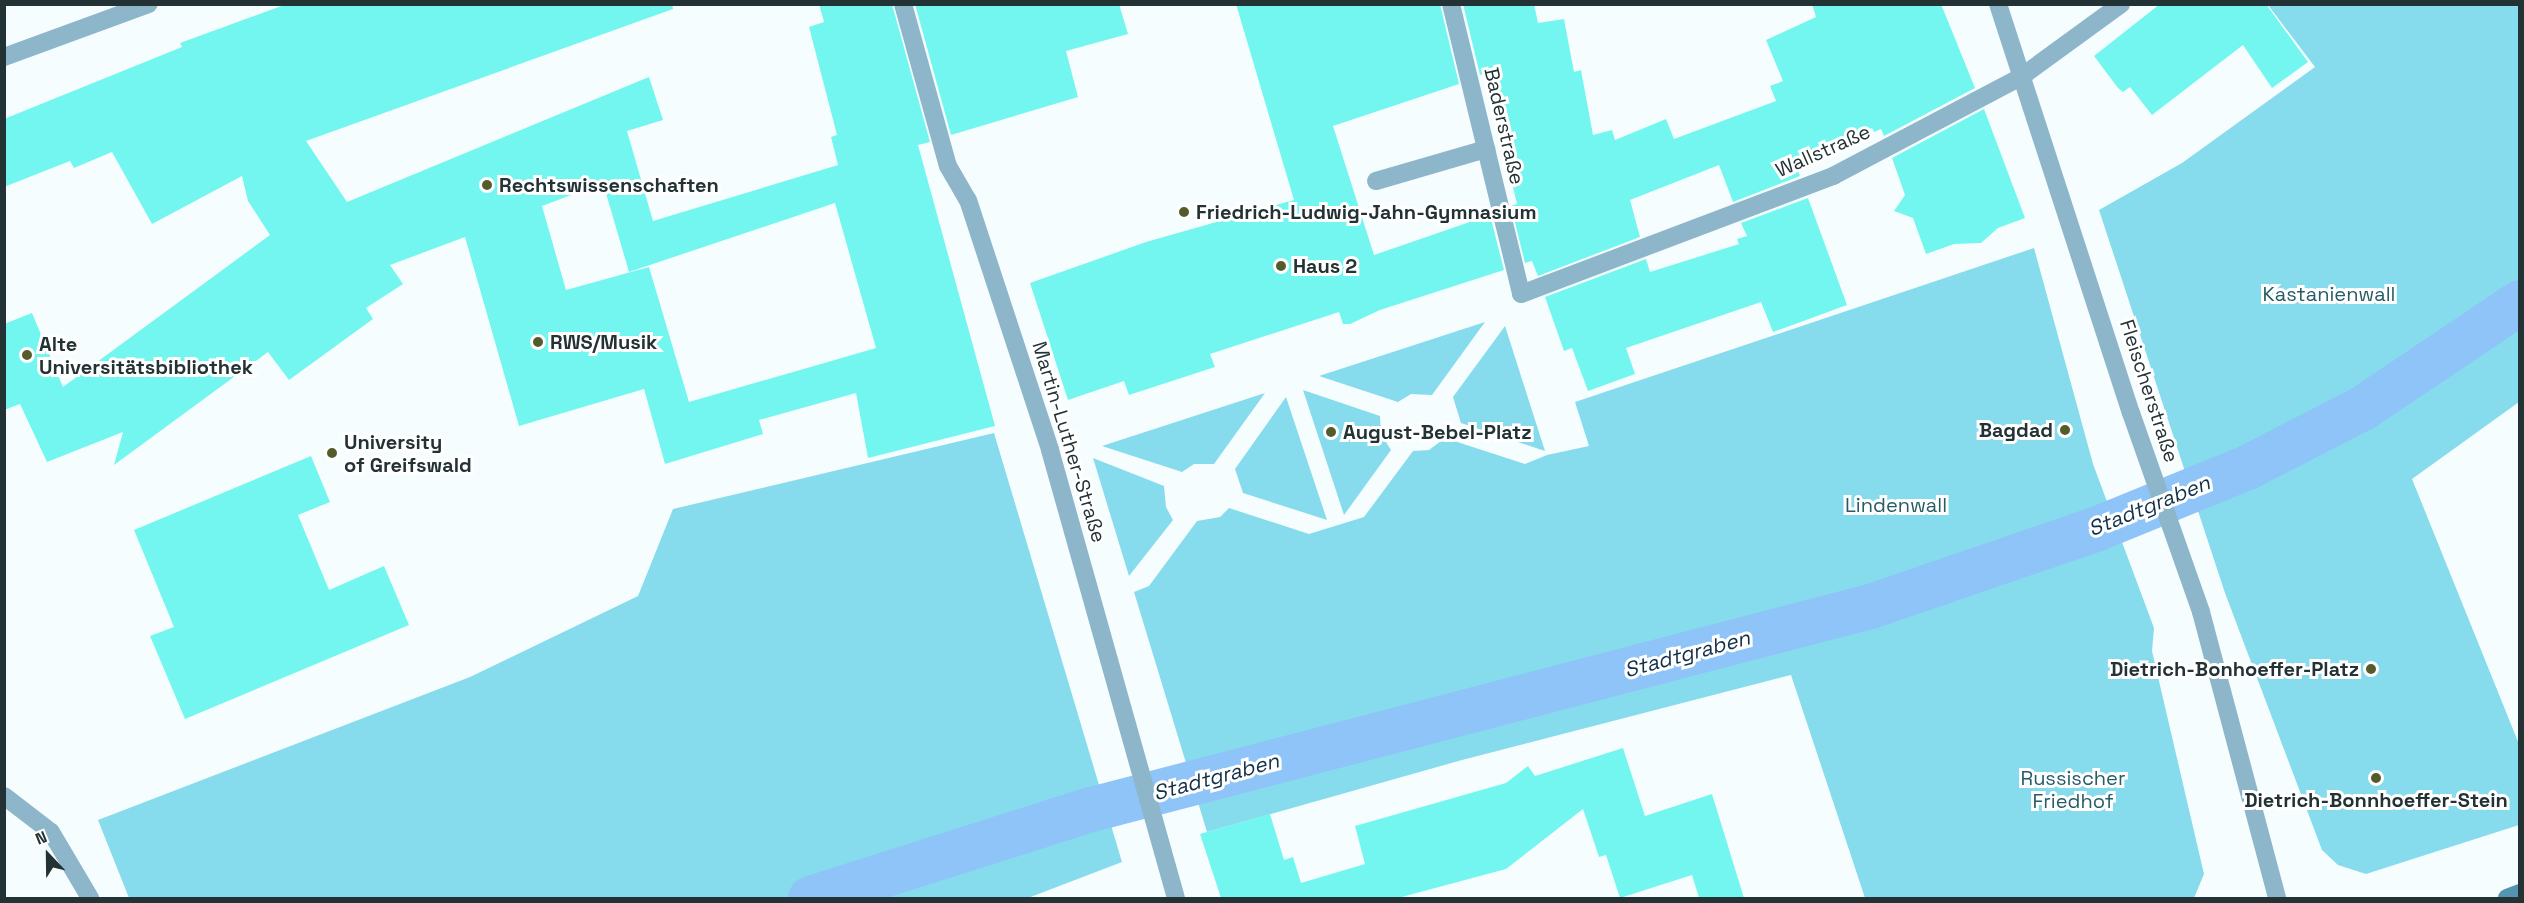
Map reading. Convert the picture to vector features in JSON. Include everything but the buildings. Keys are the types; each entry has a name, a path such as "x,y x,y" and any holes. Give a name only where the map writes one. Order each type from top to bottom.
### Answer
{"main road":[{"path":"2507,898 2520,893"}],"street":[{"path":"4,57 149,4"},
{"name":"Martin-Luther-Straße","path":"903,4 948,166 968,200 1050,450 1176,898"},
{"name":"Baderstraße","path":"1451,4 1521,294"},
{"name":"Fleischerstraße","path":"1998,4 2131,413 2193,588 2277,898"},
{"name":"Wallstraße","path":"1521,294 1833,176 2021,77 2121,4"},
{"path":"1376,181 1486,148"},
{"path":"4,796 51,832 90,898"}],"green space":[{"name":"Kastanienwall","path":"2268,5 2519,5 2519,402 2412,479 2519,744 2519,825 2366,874 2338,865 2322,850 2225,593 2099,210 2182,163 2315,67"},
{"name":"Lindenwall","path":"2034,248 2093,464 2154,628 2152,651 2204,874 2194,898 1865,898 1791,675 1462,760 1207,832 1134,592 1149,586 1197,521 1220,517 1229,508 1309,534 1364,517 1413,451 1429,450 1445,438 1525,464 1547,455 1589,446 1575,402"},
{"path":"1485,322 1432,395 1411,394 1398,402 1319,376"},
{"path":"1505,326 1545,451 1461,423 1453,397"},
{"path":"1303,390 1380,416 1381,434 1391,450 1344,515"},
{"path":"1265,393 1214,464 1194,464 1182,472 1102,446"},
{"path":"1286,397 1327,520 1243,493 1235,469"},
{"path":"994,433 1122,862 1028,898 129,898 98,820 470,677 638,596 673,509"},
{"path":"1093,458 1164,486 1166,507 1173,520 1129,576"}],"waterway":[{"name":"Stadtgraben","path":"810,898 1091,809 1870,606 2095,529 2247,467 2362,408 2520,302"}],"place":[{"name":"Rechtswissenschaften","path":"487,185"},
{"name":"Friedrich-Ludwig-Jahn-Gymnasium","path":"1184,212"},
{"name":"Haus 2","path":"1281,266"},
{"name":"RWS/Musik","path":"538,342"},
{"name":"Alte Universitätsbibliothek","path":"27,355"},
{"name":"Bagdad","path":"2065,430"},
{"name":"August-Bebel-Platz","path":"1331,432"},
{"name":"University of Greifswald","path":"332,453"},
{"name":"Dietrich-Bonhoeffer-Platz","path":"2371,669"},
{"name":"Dietrich-Bonnhoeffer-Stein","path":"2376,778"}],"park label":[{"name":"Russischer Friedhof","path":"2073,790"}]}
